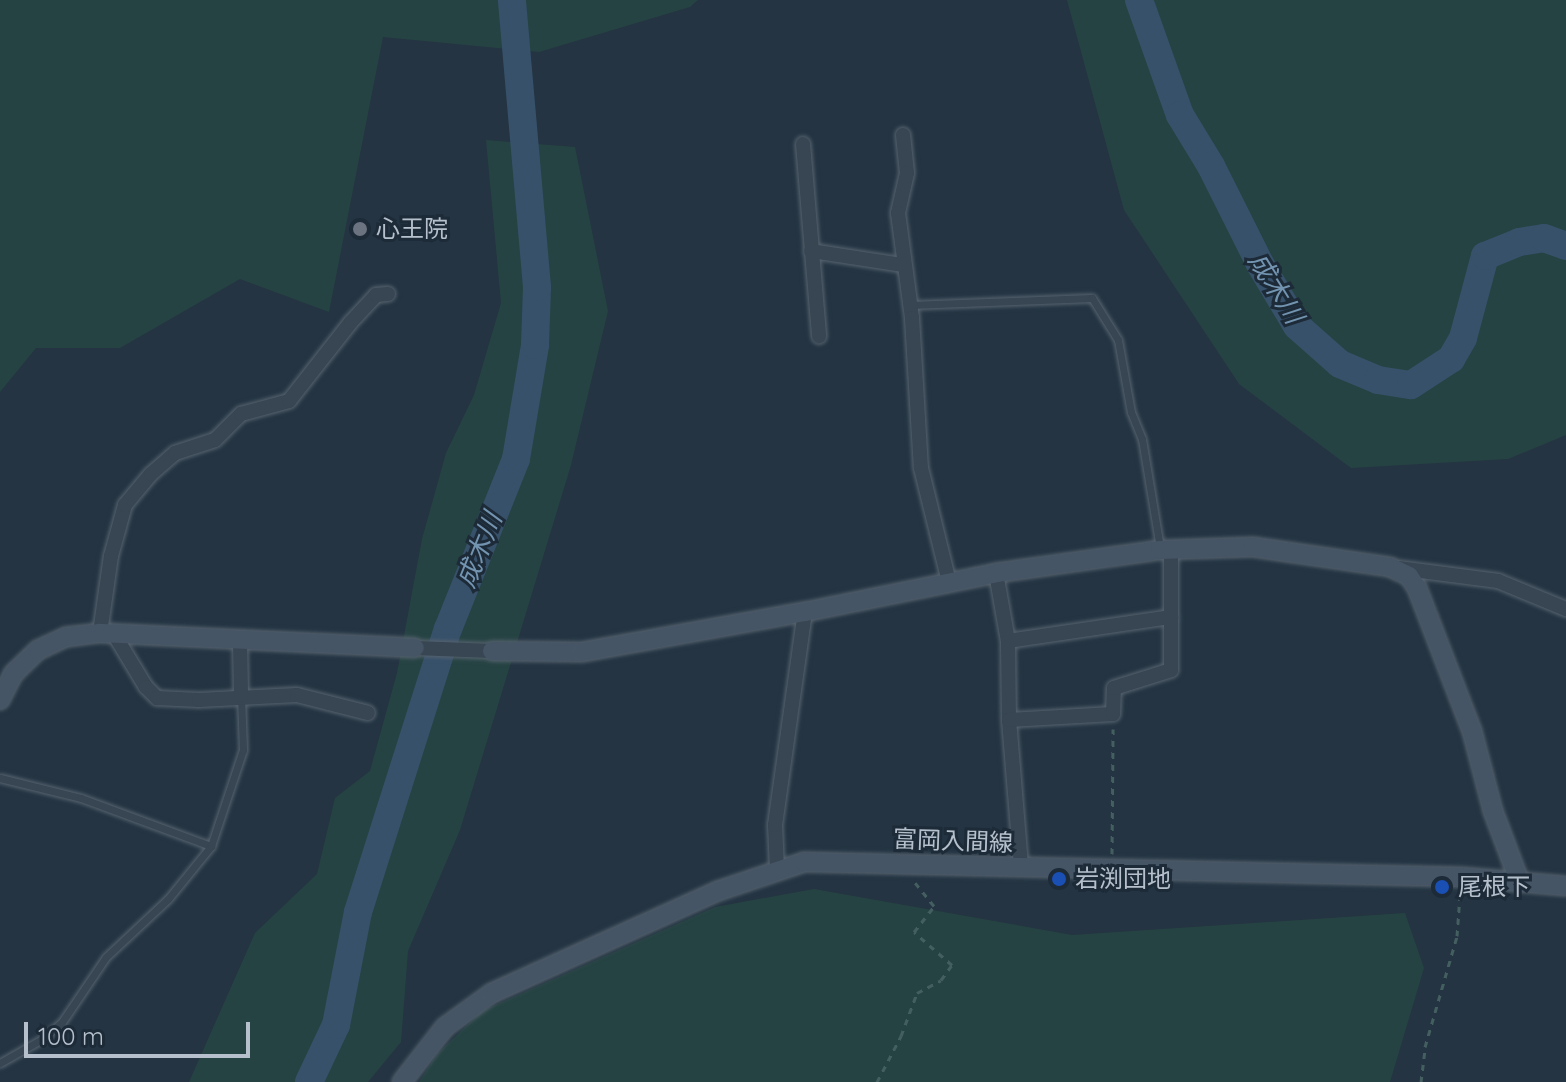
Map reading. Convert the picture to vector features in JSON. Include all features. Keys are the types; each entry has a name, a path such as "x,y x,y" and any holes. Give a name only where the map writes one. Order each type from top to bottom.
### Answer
{"street":[{"path":"903,135 907,173 898,213 910,305 921,468 949,582"},
{"path":"803,144 819,336"},
{"path":"811,251 903,265"},
{"path":"368,713 297,695 241,695 199,700 157,698 107,634 111,556 125,505 151,474 175,453 215,440 241,414 289,401 351,322 376,295 388,294"},
{"path":"0,700 13,674 38,650 66,637 107,634 492,651 582,652 805,612 996,573 1166,550 1253,547 1498,581 1566,609"},
{"path":"1009,720 1113,714 1114,688 1171,670 1166,550"},
{"path":"1390,567 1409,576 1427,612 1472,731 1493,811 1519,880"},
{"path":"996,573 1008,641 1009,720 1021,867"},
{"path":"777,869 775,825 805,612"},
{"path":"1008,641 1171,617"},
{"path":"240,641 241,695"},
{"name":"富岡入間線","path":"402,1082 445,1027 492,993 718,891 777,869 830,861 1461,877 1566,886"}],"lane":[{"path":"910,305 1092,298 1118,340 1131,412 1142,439 1166,550"},
{"path":"0,1063 42,1039 62,1022 106,957 168,899 211,846 243,750 241,695"},
{"path":"0,778 81,798 211,846"}],"path":[{"path":"1112,870 1113,714"},
{"path":"877,1082 901,1036 917,993 941,980 952,965 914,932 934,906 912,879 908,863"},
{"path":"1421,1082 1425,1047 1457,936 1461,877"}],"green space":[{"path":"0,0 698,0 690,7 539,52 383,37 329,312 240,279 120,348 36,348 0,392"},
{"path":"1067,0 1566,0 1566,435 1508,459 1351,468 1239,384 1124,210"},
{"path":"486,140 575,147 608,311 571,465 460,830 408,951 401,1042 368,1082 189,1082 255,933 317,874 335,798 370,771 397,673 422,539 446,453 474,395 501,303"},
{"path":"814,889 1072,935 1405,913 1424,968 1390,1082 419,1082 437,1054 482,1011 715,907"}],"waterway":[{"name":"成木川","path":"309,1082 336,1025 358,912 448,629 516,459 535,345 537,287 512,0"},
{"name":"成木川","path":"1139,0 1180,115 1211,166 1260,264 1297,326 1340,364 1378,380 1411,385 1451,359 1463,338 1485,256 1519,242 1544,238 1566,246"}],"place":[{"name":"心王院","path":"360,229"},
{"name":"岩渕団地","path":"1059,879"},
{"name":"尾根下","path":"1442,887"}]}
